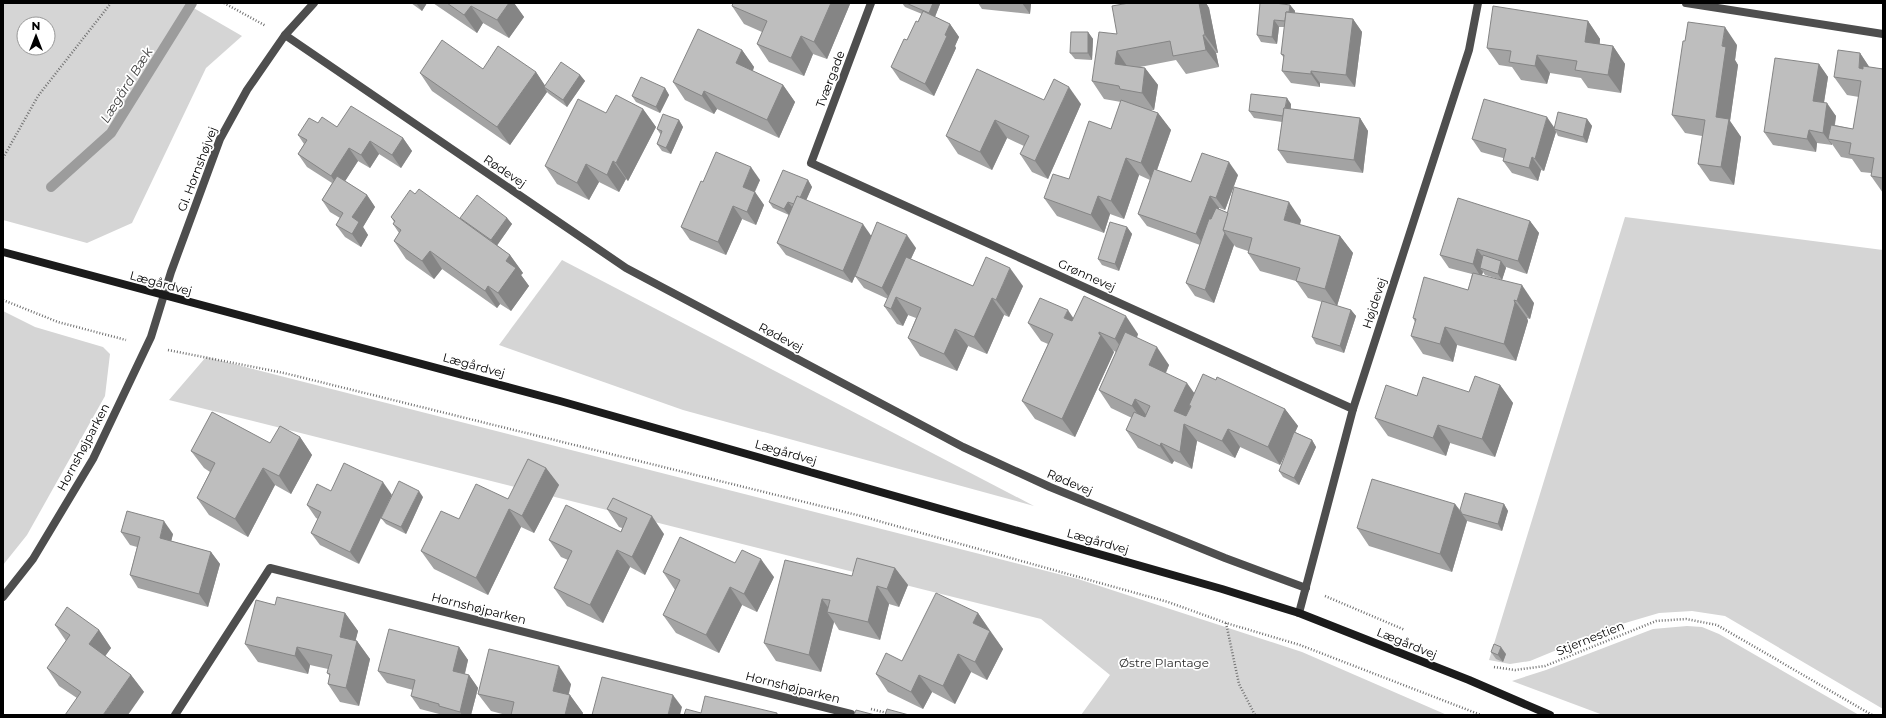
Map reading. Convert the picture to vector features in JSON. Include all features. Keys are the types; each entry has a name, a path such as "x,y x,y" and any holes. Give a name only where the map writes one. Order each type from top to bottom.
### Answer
{"street":[{"name":"Gl. Hornshøjvej","path":"163,296 220,139 247,90 284,35 314,3"},
{"name":"Tværgade","path":"811,163 871,3"},
{"name":"Højdevej","path":"1299,613 1353,409 1469,50 1478,3"},
{"path":"1686,3 1883,34"},
{"name":"Rødevej","path":"284,35 626,268 978,454 1057,490 1225,558 1306,588"},
{"name":"Grønnevej","path":"811,163 1353,409"},
{"name":"Lægårdvej","path":"3,252 163,296 560,400 1222,589 1299,613 1469,680 1550,715"},
{"name":"Hornshøjparken","path":"3,597 33,559 93,459 147,345 163,296"},
{"name":"Hornshøjparken","path":"175,715 270,568 851,714"}],"path":[{"path":"3,158 38,96 111,3"},
{"path":"224,3 284,35"},
{"path":"3,300 58,322 147,345 284,373 857,515 1168,602 1226,623 1300,645 1481,715"},
{"path":"1306,588 1412,633"},
{"name":"Stjernestien","path":"1491,666 1515,670 1545,666 1656,621 1686,619 1717,625 1872,715"},
{"path":"1226,623 1239,684 1255,715"}],"green space":[{"path":"3,3 185,3 242,36 206,68 132,223 87,243 3,220"},
{"path":"1625,217 1883,250 1883,709 1725,616 1692,611 1659,613 1615,626 1530,661 1510,664 1489,660"},
{"path":"562,260 1034,506 683,410 499,345"},
{"path":"3,311 35,327 103,347 110,354 105,396 27,535 3,565"},
{"name":"Østre Plantage","path":"206,357 1078,579 1302,652 1447,715 1081,715 1110,675 1041,619 169,400"},
{"path":"1687,626 1702,627 1719,634 1859,715 1603,715 1512,681 1546,670 1653,629"}],"building":[{"path":"447,3 509,3 497,20 471,6 464,15"},
{"path":"733,3 831,3 814,42 801,36 791,58 757,44 767,21 732,6"},
{"path":"906,3 933,3 929,13"},
{"path":"1129,3 1199,3 1205,35 1203,35 1206,50 1173,56 1170,41 1117,51 1115,64 1145,68 1142,93 1120,89 1119,86 1092,81 1099,32 1117,34 1112,6"},
{"path":"1260,3 1290,5 1289,12 1286,12 1285,21 1274,20 1272,37 1257,35"},
{"path":"1493,6 1588,21 1585,42 1613,46 1608,75 1575,70 1577,61 1537,55 1535,66 1509,62 1511,51 1487,48"},
{"path":"923,11 950,24 945,35 947,36 925,84 891,67 904,39 907,40 916,21 918,22"},
{"path":"1286,12 1353,19 1346,75 1311,71 1311,74 1282,71 1284,55 1281,54"},
{"path":"1688,22 1725,27 1722,46 1726,47 1716,117 1729,119 1721,167 1698,164 1705,120 1672,115 1683,41 1685,41"},
{"path":"698,29 742,50 736,63 783,85 767,120 704,91 702,96 673,82"},
{"path":"1071,32 1088,32 1088,53 1070,53"},
{"path":"442,40 483,69 498,46 536,72 497,127 420,73"},
{"path":"1838,50 1860,53 1859,68 1863,69 1863,66 1883,69 1883,178 1871,176 1874,158 1849,154 1851,143 1828,139 1831,125 1853,129 1861,81 1834,77"},
{"path":"1775,58 1819,64 1813,101 1827,103 1823,133 1809,130 1807,139 1764,132"},
{"path":"561,62 580,75 563,100 544,87"},
{"path":"977,69 1044,100 1054,79 1069,87 1035,161 1020,154 1029,136 995,120 980,152 946,136"},
{"path":"641,77 665,88 656,107 632,96"},
{"path":"1251,94 1287,98 1283,116 1249,111"},
{"path":"616,95 643,109 616,163 613,161 607,175 586,164 577,183 545,166 578,99 606,113"},
{"path":"1484,99 1547,117 1535,159 1532,157 1529,168 1503,161 1506,149 1472,139"},
{"path":"1121,100 1158,113 1141,163 1126,158 1111,201 1098,196 1091,215 1044,198 1053,174 1069,179 1089,121 1111,129"},
{"path":"351,106 403,138 392,155 370,141 361,155 349,148 331,176 298,154 307,140 298,135 309,118 318,123 322,117 337,127"},
{"path":"1284,108 1360,118 1354,160 1278,150"},
{"path":"1558,112 1587,119 1583,137 1554,129"},
{"path":"663,114 679,120 666,148 657,144 662,131 657,129"},
{"path":"716,152 751,167 743,187 755,192 747,212 733,206 718,242 681,227 701,181 703,182"},
{"path":"1202,153 1229,162 1216,198 1210,196 1196,234 1138,214 1154,169 1191,182"},
{"path":"783,170 808,180 800,198 797,196 794,204 788,202 784,209 769,202"},
{"path":"337,176 367,195 352,217 359,222 352,234 336,225 343,213 322,200"},
{"path":"1234,187 1289,202 1284,220 1340,236 1325,289 1296,281 1300,268 1248,253 1252,238 1223,230"},
{"path":"419,189 510,255 506,261 516,268 498,293 488,286 485,291 430,251 422,261 394,241 401,230 393,224 395,221 391,217 410,190 415,194"},
{"path":"477,195 507,218 491,240 460,218"},
{"path":"797,196 863,224 843,271 777,243"},
{"path":"1458,198 1530,221 1518,261 1477,249 1473,264 1440,255"},
{"path":"1216,208 1228,213 1223,230 1225,233 1205,290 1186,283 1209,219 1211,219"},
{"path":"877,222 907,235 882,288 855,276"},
{"path":"1110,222 1127,227 1115,264 1098,259"},
{"path":"1483,255 1501,261 1498,274 1480,268"},
{"path":"906,257 973,286 986,257 1010,268 996,300 992,298 974,337 955,329 944,354 908,338 921,308 896,297 891,309 884,306"},
{"path":"1473,273 1522,285 1517,301 1514,300 1515,303 1504,344 1445,327 1440,344 1411,336 1416,319 1413,318 1424,277 1468,290"},
{"path":"1084,296 1126,316 1115,339 1099,332 1101,335 1062,419 1022,401 1053,334 1028,323 1040,298 1068,310 1064,318 1072,321"},
{"path":"1322,301 1351,310 1340,346 1312,337"},
{"path":"1125,332 1157,347 1149,365 1187,383 1174,411 1186,416 1191,406 1189,405 1203,374 1216,380 1217,377 1285,409 1268,447 1228,429 1222,441 1184,424 1180,452 1161,443 1160,446 1126,430 1134,412 1145,417 1150,406 1135,399 1132,406 1099,390"},
{"path":"1475,376 1500,385 1482,439 1438,425 1433,438 1375,418 1386,385 1417,396 1423,377 1469,392"},
{"path":"212,412 270,443 280,426 300,437 279,476 263,468 235,519 197,498 215,463 191,451"},
{"path":"1294,432 1312,440 1294,478 1279,471"},
{"path":"528,459 546,468 522,516 509,509 476,578 421,551 441,511 459,519 476,484 508,499"},
{"path":"344,463 383,482 350,552 311,533 321,512 307,505 317,484 331,491"},
{"path":"1372,479 1455,504 1440,554 1357,528"},
{"path":"399,481 419,491 401,527 381,518"},
{"path":"1465,493 1504,504 1498,524 1462,514 1460,510"},
{"path":"613,498 652,516 632,557 617,550 590,605 554,588 572,551 549,540 566,505 621,532 627,518 607,509"},
{"path":"127,511 164,521 160,538 211,552 199,594 130,575 140,537 121,532"},
{"path":"680,537 735,563 742,550 761,559 744,594 730,587 706,635 663,615 680,580 663,572"},
{"path":"857,558 895,568 887,589 877,586 868,622 827,612 830,600 822,599 809,655 764,643 785,560 852,576"},
{"path":"936,593 978,613 973,623 990,631 975,662 958,654 943,686 919,675 911,692 876,674 886,653 902,661"},
{"path":"277,597 345,613 340,637 357,641 346,688 328,684 330,674 327,673 332,655 297,647 295,656 245,644 256,600 275,605"},
{"path":"67,607 99,630 89,644 131,675 103,715 65,715 81,692 47,668 70,635 55,625"},
{"path":"389,629 459,647 453,671 469,675 460,712 411,696 415,680 378,671"},
{"path":"1494,644 1501,647 1498,655 1491,652"},
{"path":"489,649 559,666 553,691 570,695 565,715 511,715 514,702 478,694"},
{"path":"602,677 673,695 668,715 592,715"},
{"path":"705,696 777,713 777,715 684,715 686,709 701,713"},
{"path":"887,709 909,715 885,715"},
{"path":"856,710 875,715 854,715"}],"waterway":[{"name":"Lægård Bæk","path":"51,187 111,133 192,3"}]}
